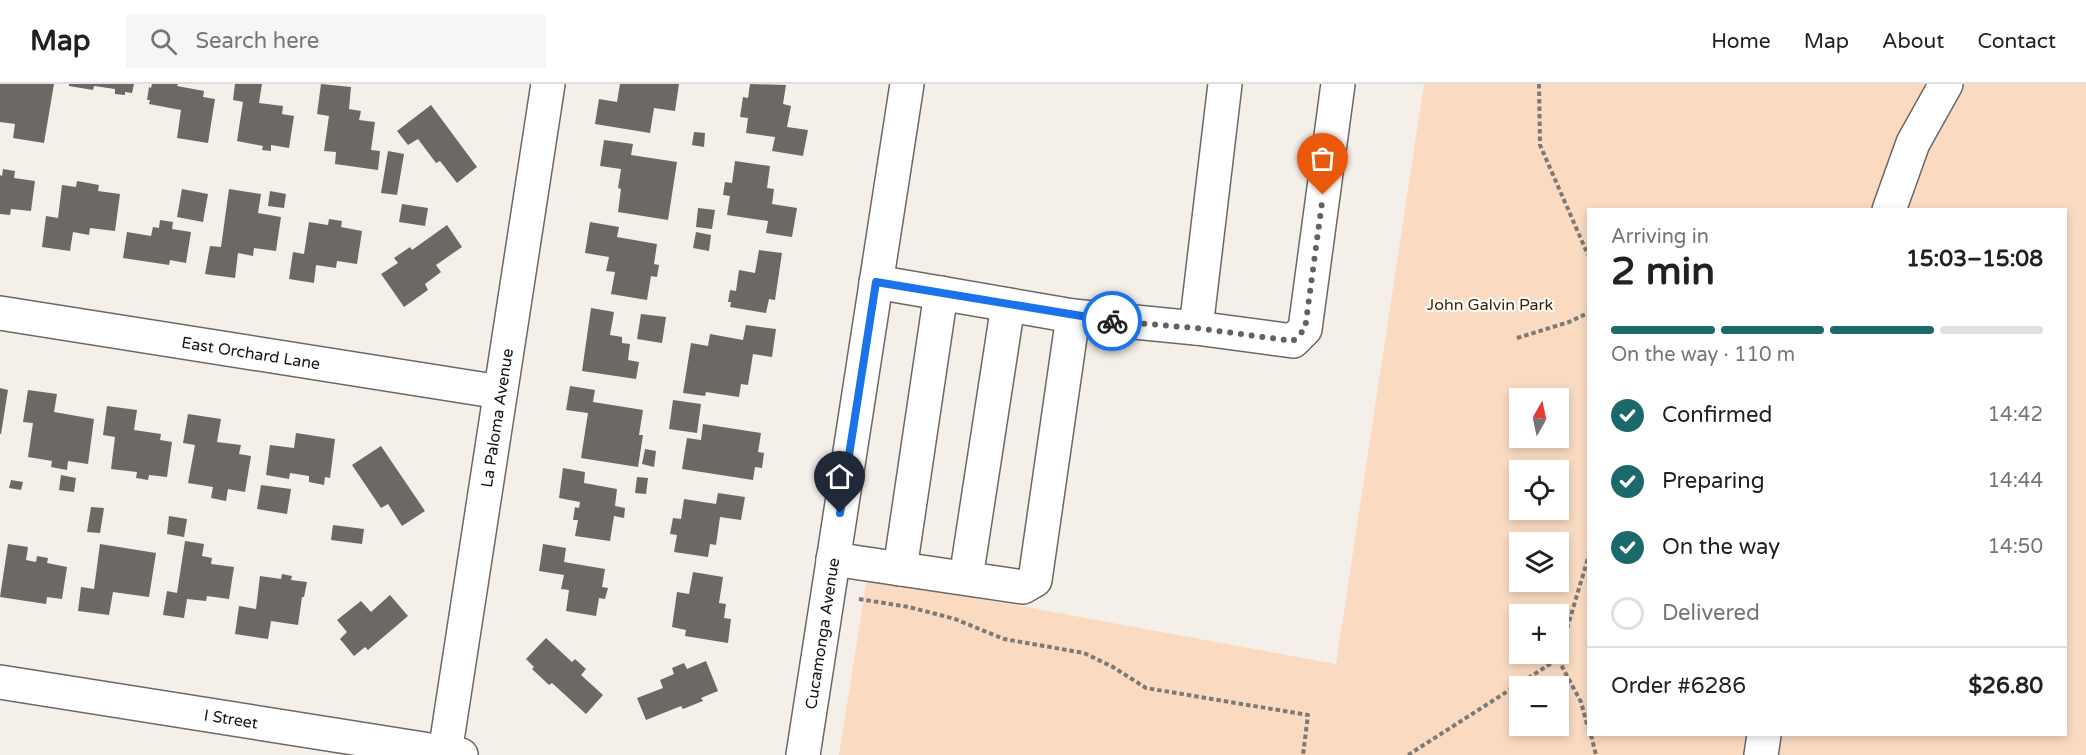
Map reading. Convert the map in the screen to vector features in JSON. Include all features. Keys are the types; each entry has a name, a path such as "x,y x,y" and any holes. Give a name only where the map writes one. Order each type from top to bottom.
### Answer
{"street":[{"name":"La Paloma Avenue","path":"453,754 500,392 548,84"},
{"name":"Cucamonga Avenue","path":"802,755 907,84"},
{"path":"1196,328 1225,84"},
{"path":"876,282 1073,316 1196,328 1293,341 1305,329 1338,84"},
{"path":"1890,208 1913,143 1946,84"},
{"path":"900,569 941,293"},
{"path":"966,578 1008,305"},
{"name":"East Orchard Lane","path":"0,313 500,392"},
{"path":"833,559 1023,587 1035,580 1073,316"},
{"name":"I Street","path":"0,682 453,754"},
{"path":"1761,755 1764,736"}],"path":[{"path":"1539,84 1539,145 1587,253"},
{"path":"1517,338 1569,322 1587,313"},
{"path":"1569,621 1587,561"},
{"path":"858,599 909,607 955,619 1004,639 1084,653 1146,688 1308,715 1303,755"},
{"path":"1408,755 1549,664"},
{"path":"1561,664 1581,702 1587,724"},
{"path":"1591,736 1596,755"}],"green space":[{"name":"John Galvin Park","path":"1424,84 2086,84 2086,755 839,755 867,578 1336,664"}],"building":[{"path":"0,84 54,84 44,143 13,138 15,124 0,122"},
{"path":"69,84 134,84 132,93 125,92 125,95 115,94 115,89 94,86 93,90 69,86"},
{"path":"152,84 178,84 177,86 204,91 203,97 215,99 208,143 177,138 181,110 149,104 150,100 147,100 149,87 151,88"},
{"path":"235,84 262,84 259,103 283,106 282,114 294,116 289,148 271,145 271,151 262,150 263,146 237,141 243,102 233,100"},
{"path":"321,84 351,87 349,109 361,111 359,120 375,122 371,150 380,151 378,170 335,164 336,152 324,151 329,116 317,114"},
{"path":"620,84 679,84 675,111 654,108 650,133 595,124 599,99 617,102"},
{"path":"750,84 786,85 783,104 791,106 787,127 808,130 803,156 772,151 775,137 746,133 748,118 740,117 743,97 748,98"},
{"path":"431,105 477,167 457,183 440,161 436,163 418,139 408,145 397,131"},
{"path":"694,132 705,133 704,147 692,145"},
{"path":"604,140 633,144 631,155 677,162 668,220 618,212 621,169 600,166"},
{"path":"388,151 404,154 397,195 381,193"},
{"path":"735,161 770,166 767,188 774,189 772,204 797,208 792,237 766,233 768,221 727,215 730,196 723,195 725,182 732,183"},
{"path":"3,169 15,171 14,178 35,181 31,211 11,209 10,215 0,214 0,175 2,176"},
{"path":"77,181 99,185 98,191 120,194 115,231 90,228 89,235 73,232 70,251 42,247 46,216 58,218 62,185 76,187"},
{"path":"182,189 208,194 203,222 177,217"},
{"path":"229,189 261,194 258,213 281,217 276,251 254,248 253,256 238,253 235,278 205,274 210,246 221,247"},
{"path":"270,191 286,194 284,208 268,206"},
{"path":"402,204 428,208 425,226 399,222"},
{"path":"698,208 715,210 712,229 696,227"},
{"path":"329,219 342,221 341,227 362,231 357,264 337,261 336,268 316,265 314,283 289,279 293,252 304,254 309,222 328,225"},
{"path":"160,220 173,222 172,229 191,232 186,263 170,260 169,265 123,258 127,232 151,236 153,227 159,228"},
{"path":"590,222 619,227 617,237 657,244 654,264 659,265 657,277 651,276 647,300 611,294 615,272 606,271 609,257 585,253"},
{"path":"447,225 462,247 436,265 441,272 425,284 428,290 404,307 381,274 398,263 394,258 410,247 412,250"},
{"path":"696,232 711,235 709,251 693,248"},
{"path":"759,250 782,253 775,300 769,299 766,313 730,307 731,302 728,302 730,290 736,291 739,270 755,273"},
{"path":"591,308 614,312 610,335 622,337 622,343 630,344 628,360 639,362 636,379 582,371"},
{"path":"641,314 666,317 662,343 637,339"},
{"path":"746,325 776,329 772,357 753,354 748,385 741,384 739,397 706,392 705,396 683,393 691,343 708,346 710,334 743,340"},
{"path":"570,386 595,390 593,402 643,410 639,435 643,435 638,467 581,458 588,413 566,410"},
{"path":"0,388 8,390 1,434 0,434"},
{"path":"28,390 57,394 54,412 94,419 88,464 68,461 67,470 51,467 52,461 28,457 33,423 23,422"},
{"path":"673,400 701,404 697,433 669,429"},
{"path":"107,406 137,410 134,430 161,434 160,440 172,442 167,477 149,475 148,480 136,478 137,472 111,469 115,437 103,435"},
{"path":"188,414 221,419 217,442 241,445 239,454 251,456 245,492 228,489 226,501 211,498 213,487 188,483 195,445 183,443"},
{"path":"703,424 761,433 758,452 764,453 762,468 755,467 753,480 682,469 687,438 701,440"},
{"path":"296,433 335,439 330,478 325,477 324,485 309,482 309,476 290,473 289,479 266,475 270,445 294,448"},
{"path":"381,446 425,511 402,526 388,504 381,508 352,465"},
{"path":"645,449 656,451 654,467 642,464"},
{"path":"563,468 585,472 584,483 617,489 615,506 625,508 624,518 614,516 610,541 575,536 578,520 573,520 575,507 579,508 580,502 559,498"},
{"path":"61,475 76,478 74,492 59,490"},
{"path":"637,477 648,478 646,494 635,493"},
{"path":"11,480 23,482 21,490 9,488"},
{"path":"261,485 291,489 287,514 257,509"},
{"path":"718,493 745,497 741,520 720,517 716,545 710,544 708,557 674,552 677,535 670,534 673,518 681,519 684,499 716,504"},
{"path":"91,507 104,508 100,533 87,532"},
{"path":"169,516 187,519 184,537 167,534"},
{"path":"333,525 364,529 362,544 331,540"},
{"path":"185,541 204,544 202,556 212,558 211,564 234,567 229,599 207,596 206,601 187,599 184,618 163,615 167,591 177,593"},
{"path":"8,544 28,547 26,560 36,562 37,556 48,558 47,563 67,567 62,599 47,597 46,604 0,597"},
{"path":"100,544 156,553 149,597 113,592 109,615 78,611 81,587 94,589"},
{"path":"543,544 566,548 564,562 605,569 602,587 608,588 605,599 599,598 596,616 566,611 569,590 561,589 564,575 539,571"},
{"path":"693,572 723,577 719,603 726,604 724,618 731,619 728,643 685,636 686,630 672,627 677,592 689,594"},
{"path":"282,574 292,576 291,580 307,582 304,597 302,597 298,625 271,621 268,639 235,634 239,606 256,609 260,576 281,579"},
{"path":"390,595 408,616 368,650 365,647 354,656 340,639 347,632 337,620 361,601 371,612"},
{"path":"546,638 572,662 575,659 586,669 581,675 603,695 586,714 552,683 549,685 532,669 534,667 526,659"},
{"path":"706,661 718,691 701,698 703,701 683,709 681,706 646,720 637,698 663,688 660,680 674,674 672,668 684,663 687,669"}],"way so far":[{"path":"1112,321 1196,328 1293,341 1305,329 1323,195"}],"route":[{"path":"840,513 876,282 1112,321"}]}
